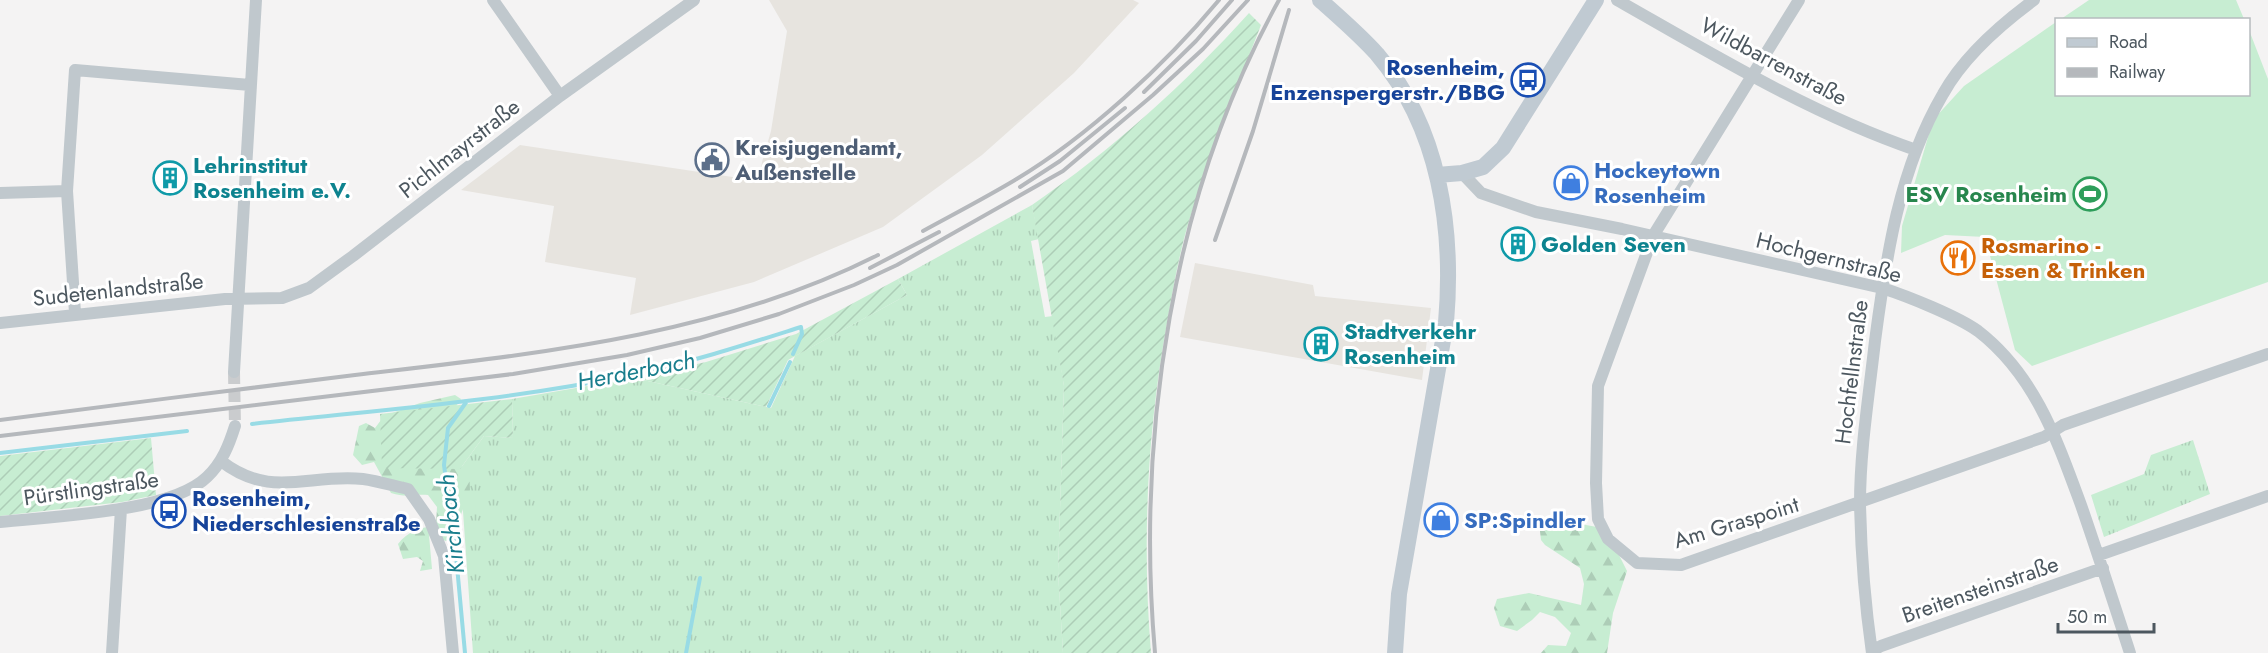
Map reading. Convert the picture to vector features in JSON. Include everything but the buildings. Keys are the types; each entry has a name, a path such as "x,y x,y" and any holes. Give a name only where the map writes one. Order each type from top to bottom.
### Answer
{"main road":[{"path":"1320,0 1376,54 1399,83 1420,123 1437,175 1445,209 1449,249 1447,313 1399,594 1395,653"},
{"path":"1437,175 1462,173 1483,167 1503,148 1596,0"}],"street":[{"path":"234,372 256,0"},
{"path":"493,0 560,96"},
{"name":"Pichlmayrstraße","path":"240,298 282,298 309,288 363,249 560,96 694,0"},
{"name":"Wildbarrenstraße","path":"1617,0 1751,76 1845,122 1916,150"},
{"name":"Am Graspoint","path":"1799,0 1653,236 1598,386 1596,483 1598,519 1608,539 1637,563 1682,565 1860,504 2044,437 2063,425 2268,354"},
{"name":"Hochfellnstraße","path":"1872,652 1860,504 1863,440 1888,248 1916,150 1943,93 1974,53 2011,17 2034,0"},
{"path":"75,313 67,191 75,70 250,85"},
{"name":"Hochgernstraße","path":"1462,173 1481,193 1536,212 1882,288 1976,330 2003,353 2019,371 2033,392 2053,432 2103,568 2130,653"},
{"path":"0,193 67,191"},
{"name":"Sudetenlandstraße","path":"0,323 75,313 240,298"},
{"path":"235,426 221,461 246,477 266,483 285,484 362,479 408,489 429,519 444,556 453,653"},
{"name":"Pürstlingstraße","path":"0,522 122,508 177,496 194,488 221,461"},
{"path":"2098,555 2268,496"},
{"path":"112,653 122,508"},
{"name":"Breitensteinstraße","path":"1872,652 1881,645 2103,568"}],"shaded area":[{"path":"769,0 1133,0 1139,3 1074,73 982,155 883,227 754,282 630,315 636,278 545,262 554,206 461,190 520,145 759,181 771,131 787,31"},
{"path":"1195,263 1313,285 1315,296 1431,308 1422,380 1180,337"}],"green space":[{"path":"2089,0 2236,0 2244,18 2062,18"},
{"path":"1249,13 1261,25 1214,147 1189,221 1176,272 1160,364 1148,488 1147,570 1151,653 1063,653 1058,571 1064,386 1032,205 1119,139 1199,65"},
{"name":"ESV Rosenheim","path":"2055,23 2055,96 2250,96 2250,33 2268,79 2268,282 2032,366 2015,350 1985,237 1945,235 1901,253 1902,226 1933,120 1964,86"},
{"path":"1032,205 1039,239 1031,241 1045,317 1053,316 1064,386 1058,571 1063,653 473,653 460,469 484,436 513,438 512,399 634,378 771,408 795,356 907,295 898,279"},
{"path":"898,279 907,295 788,360 766,407 634,378 706,362 796,334"},
{"path":"455,395 461,399 447,420 453,462 469,470 470,490 459,520 458,537 446,541 429,535 432,569 420,571 423,561 417,557 403,559 398,544 415,531 436,525 437,507 428,495 406,496 391,493 374,462 362,465 353,455 359,426 366,423 375,428 384,416 420,403"},
{"path":"512,399 513,438 484,436 460,469 382,468 380,414"},
{"path":"151,438 156,495 122,502 0,516 0,456"},
{"path":"2193,440 2210,494 2104,537 2091,495 2144,474 2151,455"},
{"path":"1553,519 1597,527 1618,553 1627,571 1613,613 1607,653 1541,653 1548,645 1566,646 1571,633 1555,617 1540,612 1517,631 1500,626 1494,608 1497,599 1529,593 1581,605 1584,584 1580,568 1541,540 1539,523"}],"waterway":[{"name":"Herderbach","path":"252,424 442,404 583,384 674,365 801,327 802,334 793,354"},
{"path":"769,406 790,362"},
{"name":"Kirchbach","path":"465,653 456,555 444,465 448,428 467,401"},
{"path":"0,453 187,431"},
{"path":"686,653 700,578"}],"tunnel":[{"path":"234,372 235,426"}],"railway":[{"path":"923,231 1015,180 1070,143 1150,74 1219,0"},
{"path":"1144,92 1196,41 1232,0"},
{"path":"0,436 513,374 627,355 700,338 779,314 854,285 897,265 1063,171 1153,95 1203,49 1248,0"},
{"path":"1155,653 1150,570 1151,486 1158,401 1170,317 1188,234 1212,153 1242,75 1279,0"},
{"path":"1215,240 1253,131 1289,10"},
{"path":"1020,187 1060,161 1125,108"},
{"path":"870,268 939,232"},
{"path":"0,420 489,359 623,338 753,305 816,283 878,255"}],"place":[{"name":"Rosenheim, Enzenspergerstr./BBG","path":"1528,80"},
{"name":"Kreisjugendamt, Außenstelle","path":"712,160"},
{"name":"Lehrinstitut Rosenheim e.V.","path":"170,178"},
{"name":"Hockeytown Rosenheim","path":"1571,183"},
{"name":"ESV Rosenheim","path":"2090,194"},
{"name":"Golden Seven","path":"1518,244"},
{"name":"Rosmarino - Essen & Trinken","path":"1958,258"},
{"name":"Stadtverkehr Rosenheim","path":"1321,344"},
{"name":"Rosenheim, Niederschlesienstraße","path":"169,511"},
{"name":"SP:Spindler","path":"1441,520"}]}
